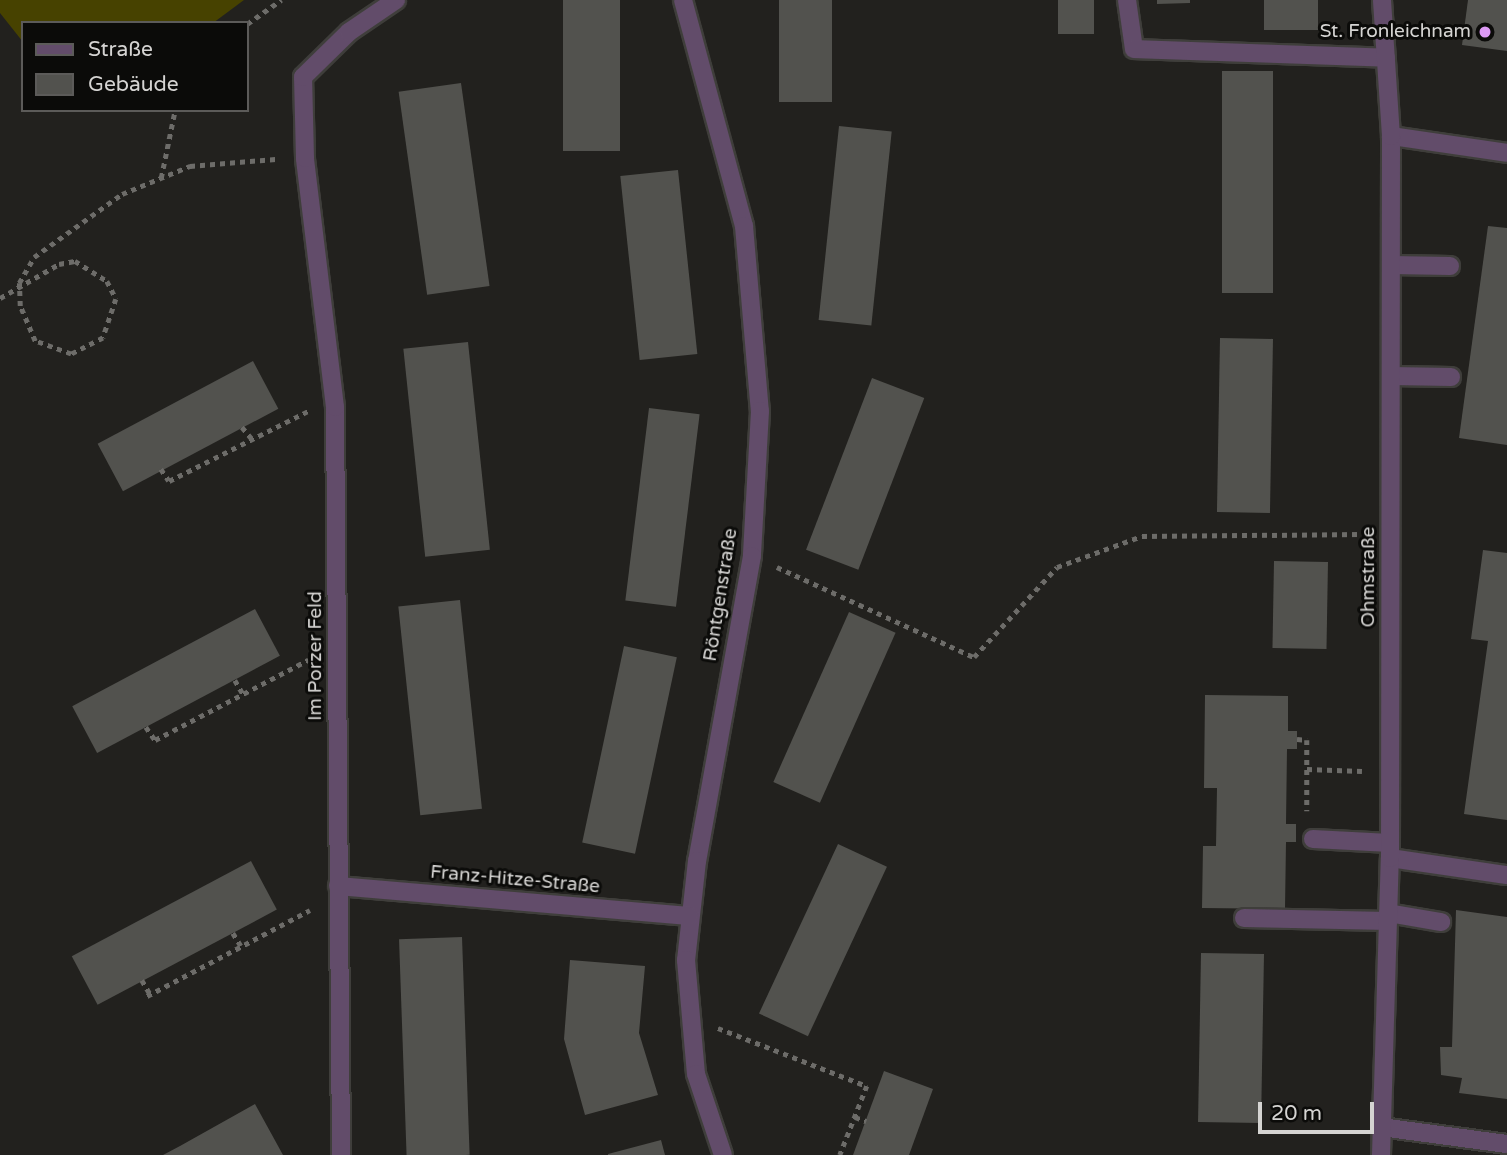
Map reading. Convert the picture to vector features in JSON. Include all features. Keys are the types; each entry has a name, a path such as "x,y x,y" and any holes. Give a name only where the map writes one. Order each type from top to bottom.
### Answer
{"street":[{"name":"Im Porzer Feld","path":"341,1155 334,397 305,158 303,77 349,32 396,0"},
{"name":"Röntgenstraße","path":"682,0 744,226 760,411 752,556 689,916 691,1017 696,1074 723,1155"},
{"path":"1128,0 1134,49 1385,58"},
{"name":"Ohmstraße","path":"1381,1155 1390,850 1391,376 1391,136 1382,0"},
{"path":"1391,136 1507,153"},
{"path":"1391,265 1450,266"},
{"path":"1391,376 1451,377"},
{"path":"1313,839 1390,850 1507,875"},
{"name":"Franz-Hitze-Straße","path":"338,891 689,916"},
{"path":"1244,918 1388,917 1441,922"},
{"path":"1381,1127 1507,1144"}],"path":[{"path":"248,23 281,0"},
{"path":"160,179 175,112"},
{"path":"0,298 58,264 75,261 107,281 116,299 103,338 71,354 35,341 20,306 19,284 34,257 122,194 190,166 305,158"},
{"path":"161,469 169,481 334,397"},
{"path":"242,427 252,439"},
{"path":"752,556 974,657 1057,567 1142,536 1390,534"},
{"path":"146,727 155,740 337,645"},
{"path":"235,680 243,694"},
{"path":"1297,739 1307,740 1307,821"},
{"path":"1307,769 1390,772"},
{"path":"142,980 148,995 338,891"},
{"path":"233,933 241,946"},
{"path":"691,1017 867,1086 840,1155"},
{"path":"855,1117 866,1121"}],"shaded area":[{"path":"0,0 244,0 216,21 21,21 21,39 0,13"}],"building":[{"path":"563,0 620,0 620,151 563,151"},
{"path":"779,0 832,0 832,102 779,102"},
{"path":"1058,0 1094,0 1094,34 1058,34"},
{"path":"1157,0 1190,0 1190,3 1157,4"},
{"path":"1264,0 1318,0 1318,30 1264,30"},
{"name":"St. Fronleichnam","path":"1468,0 1507,0 1507,51 1462,45"},
{"path":"1222,71 1273,71 1273,293 1222,293"},
{"path":"461,83 490,286 427,295 399,92"},
{"path":"839,126 892,132 871,325 819,320"},
{"path":"678,170 697,354 640,360 620,176"},
{"path":"1488,226 1507,228 1507,445 1459,438"},
{"path":"1220,338 1273,339 1270,513 1217,512"},
{"path":"468,342 490,550 425,557 403,349"},
{"path":"253,361 278,409 123,491 98,444"},
{"path":"872,378 924,398 858,570 806,550"},
{"path":"649,408 700,414 676,607 625,601"},
{"path":"1483,550 1507,553 1507,820 1464,814 1488,641 1471,639"},
{"path":"1274,561 1328,562 1326,649 1272,648"},
{"path":"460,600 482,809 420,815 398,606"},
{"path":"255,609 280,656 97,753 72,706"},
{"path":"849,612 896,633 820,803 773,782"},
{"path":"624,646 677,657 635,854 582,843"},
{"path":"1205,695 1288,696 1288,731 1297,731 1297,749 1287,749 1286,824 1296,824 1296,842 1286,842 1285,909 1202,908 1203,846 1216,846 1217,788 1204,788"},
{"path":"838,844 887,867 808,1036 759,1013"},
{"path":"251,861 277,910 98,1005 72,956"},
{"path":"1456,910 1507,917 1507,1099 1459,1093 1462,1078 1441,1075 1440,1047 1452,1047"},
{"path":"462,937 470,1155 407,1155 399,939"},
{"path":"1201,953 1264,954 1261,1123 1198,1122"},
{"path":"570,960 645,966 639,1033 658,1095 585,1115 564,1039"},
{"path":"884,1071 933,1089 909,1155 853,1155"},
{"path":"255,1104 283,1155 163,1155 180,1146"},
{"path":"661,1140 665,1155 608,1155 608,1154"}],"place":[{"name":"St. Fronleichnam","path":"1485,32"}]}
